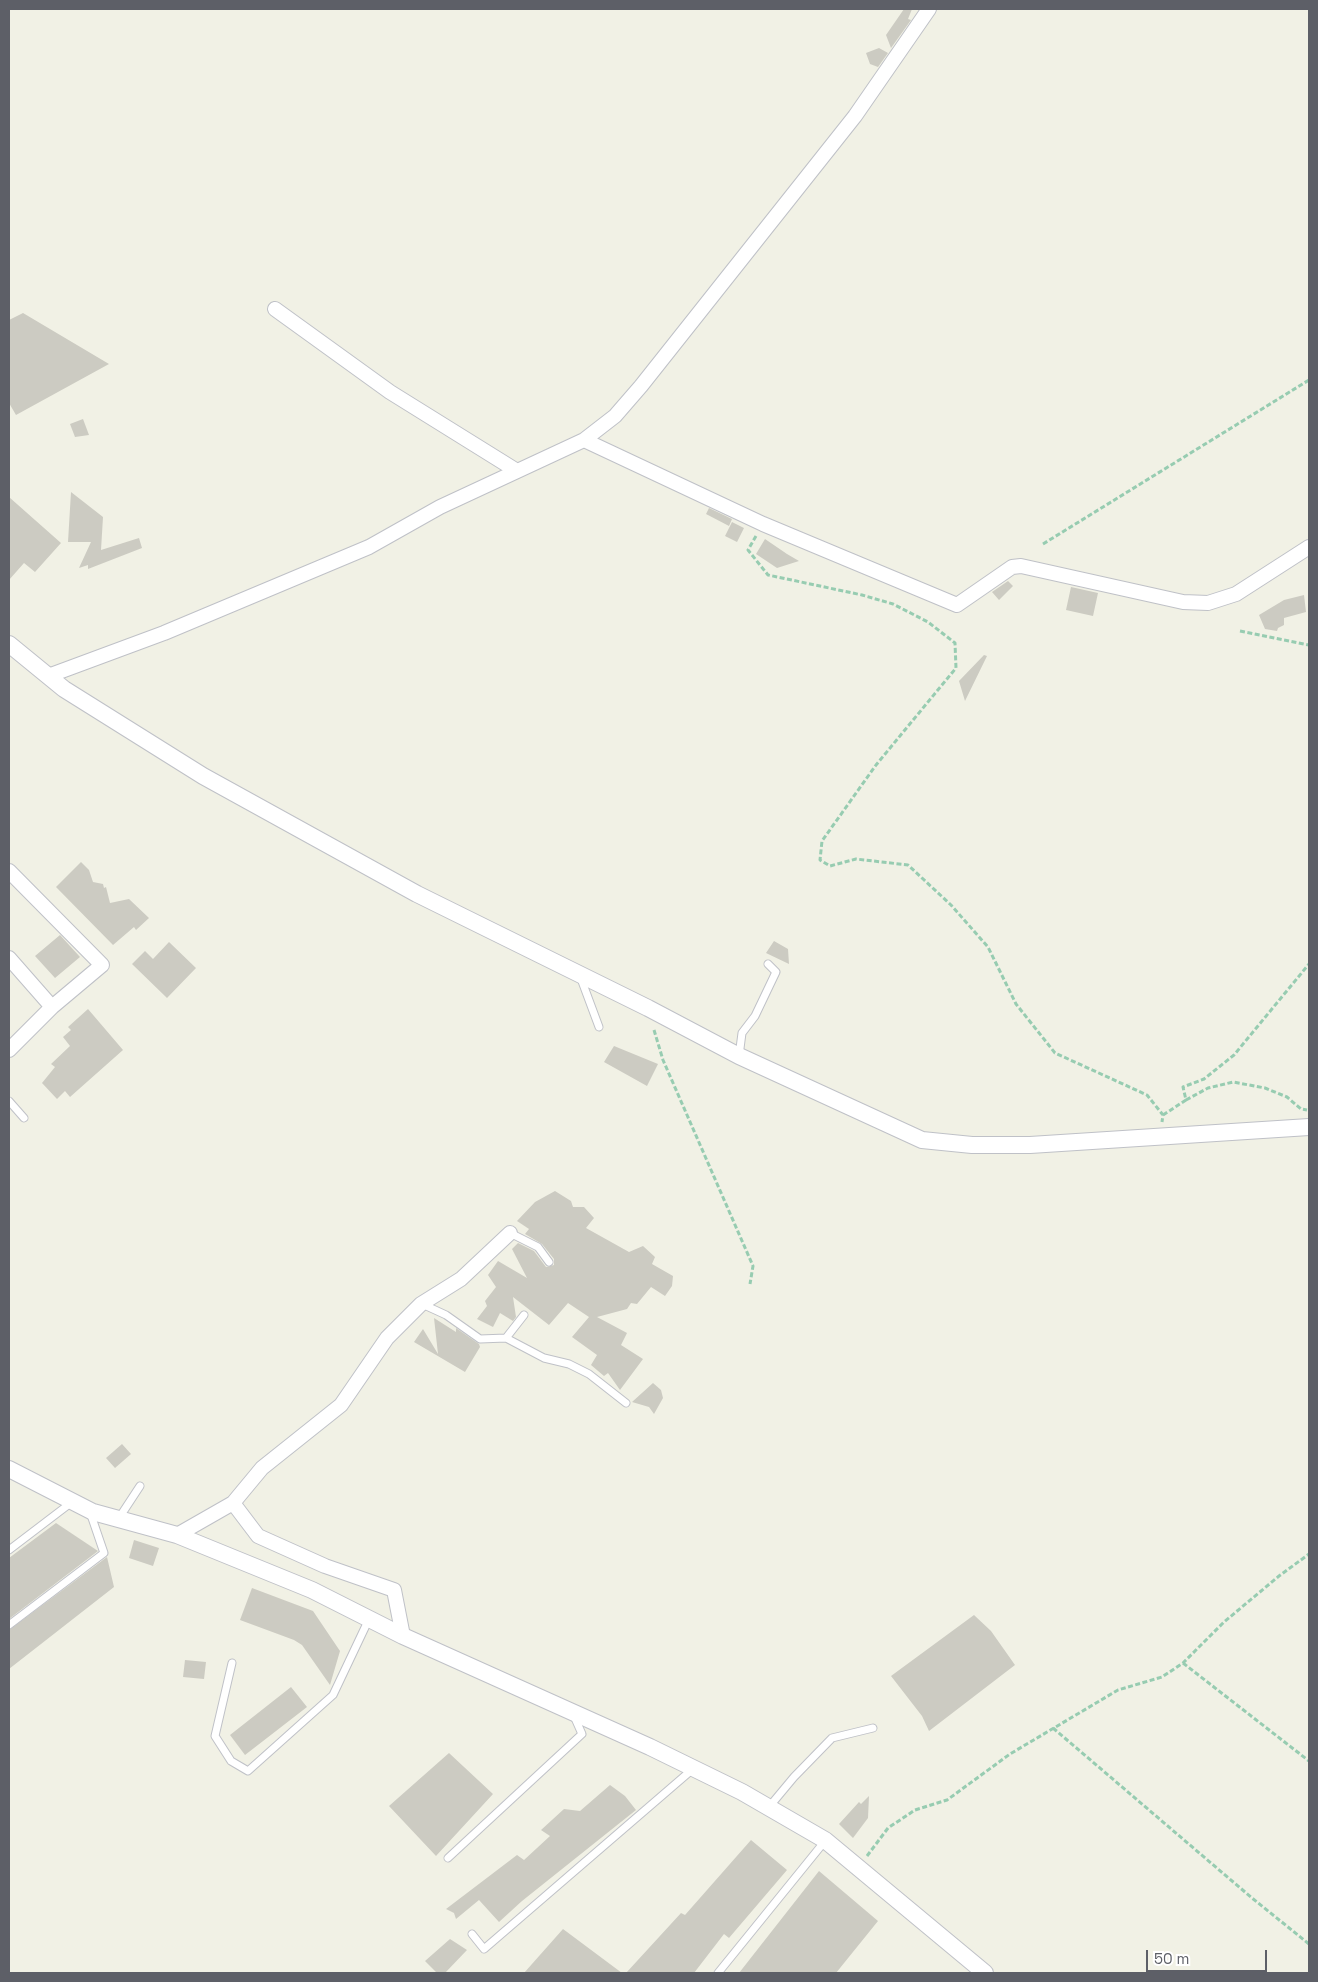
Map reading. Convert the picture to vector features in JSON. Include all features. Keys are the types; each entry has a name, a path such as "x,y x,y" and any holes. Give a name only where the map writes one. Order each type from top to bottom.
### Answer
{"street":[{"path":"48,676 164,634 369,548 440,507 584,440 615,416 641,386 855,116 929,9"},
{"path":"275,308 390,392 516,472"},
{"path":"584,440 763,524 957,605 1012,567 1022,566 1182,602 1208,603 1236,594 1309,546"},
{"path":"9,644 64,689 204,776 417,894 648,1008 739,1056 922,1140 972,1145 1020,1145 1160,1138 1309,1127"},
{"path":"9,870 102,965 52,1007 9,1050"},
{"path":"9,958 52,1007"},
{"path":"177,1535 233,1503 262,1468 341,1406 387,1338 421,1304 462,1279 510,1233"},
{"path":"9,1469 90,1510 177,1535 312,1590 403,1636 572,1711 694,1768 769,1807 825,1840 985,1973"},
{"path":"233,1503 258,1536 325,1566 394,1590 403,1636"}],"lane":[{"path":"739,1056 742,1033 755,1016 776,972 768,964"},
{"path":"579,974 599,1027"},
{"path":"9,1101 24,1118"},
{"path":"510,1233 538,1247 549,1262"},
{"path":"421,1304 446,1315 480,1339 506,1338 544,1358 569,1364 589,1374 626,1403"},
{"path":"506,1338 524,1315"},
{"path":"119,1518 140,1486"},
{"path":"9,1550 72,1501"},
{"path":"9,1624 104,1553 90,1510"},
{"path":"232,1663 215,1736 231,1761 248,1771 333,1695 370,1619"},
{"path":"448,1858 582,1734 572,1711"},
{"path":"769,1807 794,1777 832,1738 874,1728"},
{"path":"472,1934 484,1949 694,1768"},
{"path":"718,1973 825,1840"}],"path":[{"path":"1043,544 1309,380"},
{"path":"763,524 748,550 768,575 862,595 893,604 928,622 955,643 956,668 876,764 822,840 820,860 830,866 856,859 908,865 951,905 988,947 1016,1004 1055,1053 1147,1095 1163,1114 1160,1138"},
{"path":"1240,631 1309,644"},
{"path":"1186,1100 1184,1087 1204,1079 1234,1055 1309,964"},
{"path":"648,1008 663,1060 753,1266 750,1284"},
{"path":"1163,1114 1208,1088 1233,1082 1265,1088 1287,1097 1301,1109 1309,1110"},
{"path":"858,1867 888,1828 916,1810 947,1800 1010,1754 1118,1690 1162,1676 1183,1663 1224,1622 1279,1576 1309,1554"},
{"path":"1183,1663 1309,1761"},
{"path":"1053,1728 1252,1898 1309,1944"}],"building":[{"path":"904,9 912,9 908,19 911,20 891,48 886,35"},
{"path":"879,48 888,53 878,67 870,64 866,53"},
{"path":"23,313 109,364 16,415 9,403 9,320"},
{"path":"83,419 89,435 75,437 70,424"},
{"path":"71,492 103,517 101,550 139,538 142,548 88,569 88,565 79,568 91,542 68,542"},
{"path":"9,497 61,543 35,572 24,563 9,580"},
{"path":"709,508 732,519 729,526 706,514"},
{"path":"732,522 744,528 737,542 725,536"},
{"path":"765,539 799,561 777,568 756,554"},
{"path":"1008,581 1013,586 999,600 992,592"},
{"path":"1071,587 1098,593 1093,616 1066,610"},
{"path":"1304,595 1306,612 1284,618 1284,625 1278,628 1277,631 1265,629 1259,615 1284,600"},
{"path":"984,655 987,656 965,701 959,681"},
{"path":"81,862 89,870 93,882 103,884 104,888 106,887 110,903 129,899 149,918 136,930 134,927 113,945 56,887"},
{"path":"60,935 80,957 55,978 35,956"},
{"path":"774,941 788,949 789,964 766,953"},
{"path":"169,942 196,968 167,998 132,964 145,951 153,959"},
{"path":"88,1009 123,1050 70,1097 65,1091 57,1099 42,1083 55,1067 51,1064 70,1046 63,1037 71,1030 68,1027"},
{"path":"614,1046 658,1064 647,1086 604,1062"},
{"path":"555,1191 571,1201 573,1207 584,1207 594,1218 586,1228 629,1252 643,1246 655,1257 652,1264 673,1276 672,1286 665,1296 651,1287 637,1304 631,1303 627,1309 597,1317 627,1333 621,1345 643,1359 620,1390 608,1373 604,1376 591,1365 597,1355 572,1337 589,1317 568,1303 549,1325 513,1297 516,1317 513,1321 500,1313 493,1327 477,1319 487,1306 485,1301 496,1287 488,1275 498,1261 527,1278 512,1249 518,1243 534,1251 546,1267 554,1265 554,1259 542,1244 525,1234 529,1229 517,1221 535,1202"},
{"path":"434,1318 456,1332 456,1328 479,1344 480,1347 465,1372 414,1342 423,1329 438,1354"},
{"path":"653,1383 661,1390 663,1398 654,1414 649,1407 632,1402"},
{"path":"122,1444 131,1454 115,1468 106,1458"},
{"path":"56,1523 98,1551 9,1619 9,1558"},
{"path":"134,1540 159,1548 153,1566 129,1558"},
{"path":"107,1557 114,1587 9,1669 9,1630"},
{"path":"252,1588 313,1611 340,1651 330,1685 302,1645 294,1640 240,1620"},
{"path":"974,1615 991,1631 1015,1665 929,1731 922,1716 891,1676"},
{"path":"185,1660 206,1662 204,1679 183,1677"},
{"path":"291,1687 307,1707 245,1755 230,1735"},
{"path":"449,1753 493,1794 436,1856 389,1806"},
{"path":"610,1785 625,1796 636,1810 522,1901 499,1922 479,1900 456,1919 454,1913 446,1909 517,1855 524,1860 550,1836 541,1830 564,1809 580,1811"},
{"path":"869,1796 868,1818 853,1838 839,1824 859,1802 861,1804"},
{"path":"751,1840 787,1870 729,1938 724,1934 694,1973 626,1973 681,1913 685,1915"},
{"path":"819,1871 878,1921 836,1973 739,1973"},
{"path":"563,1929 622,1973 524,1973"},
{"path":"450,1939 467,1950 445,1973 437,1973 425,1961"}]}
